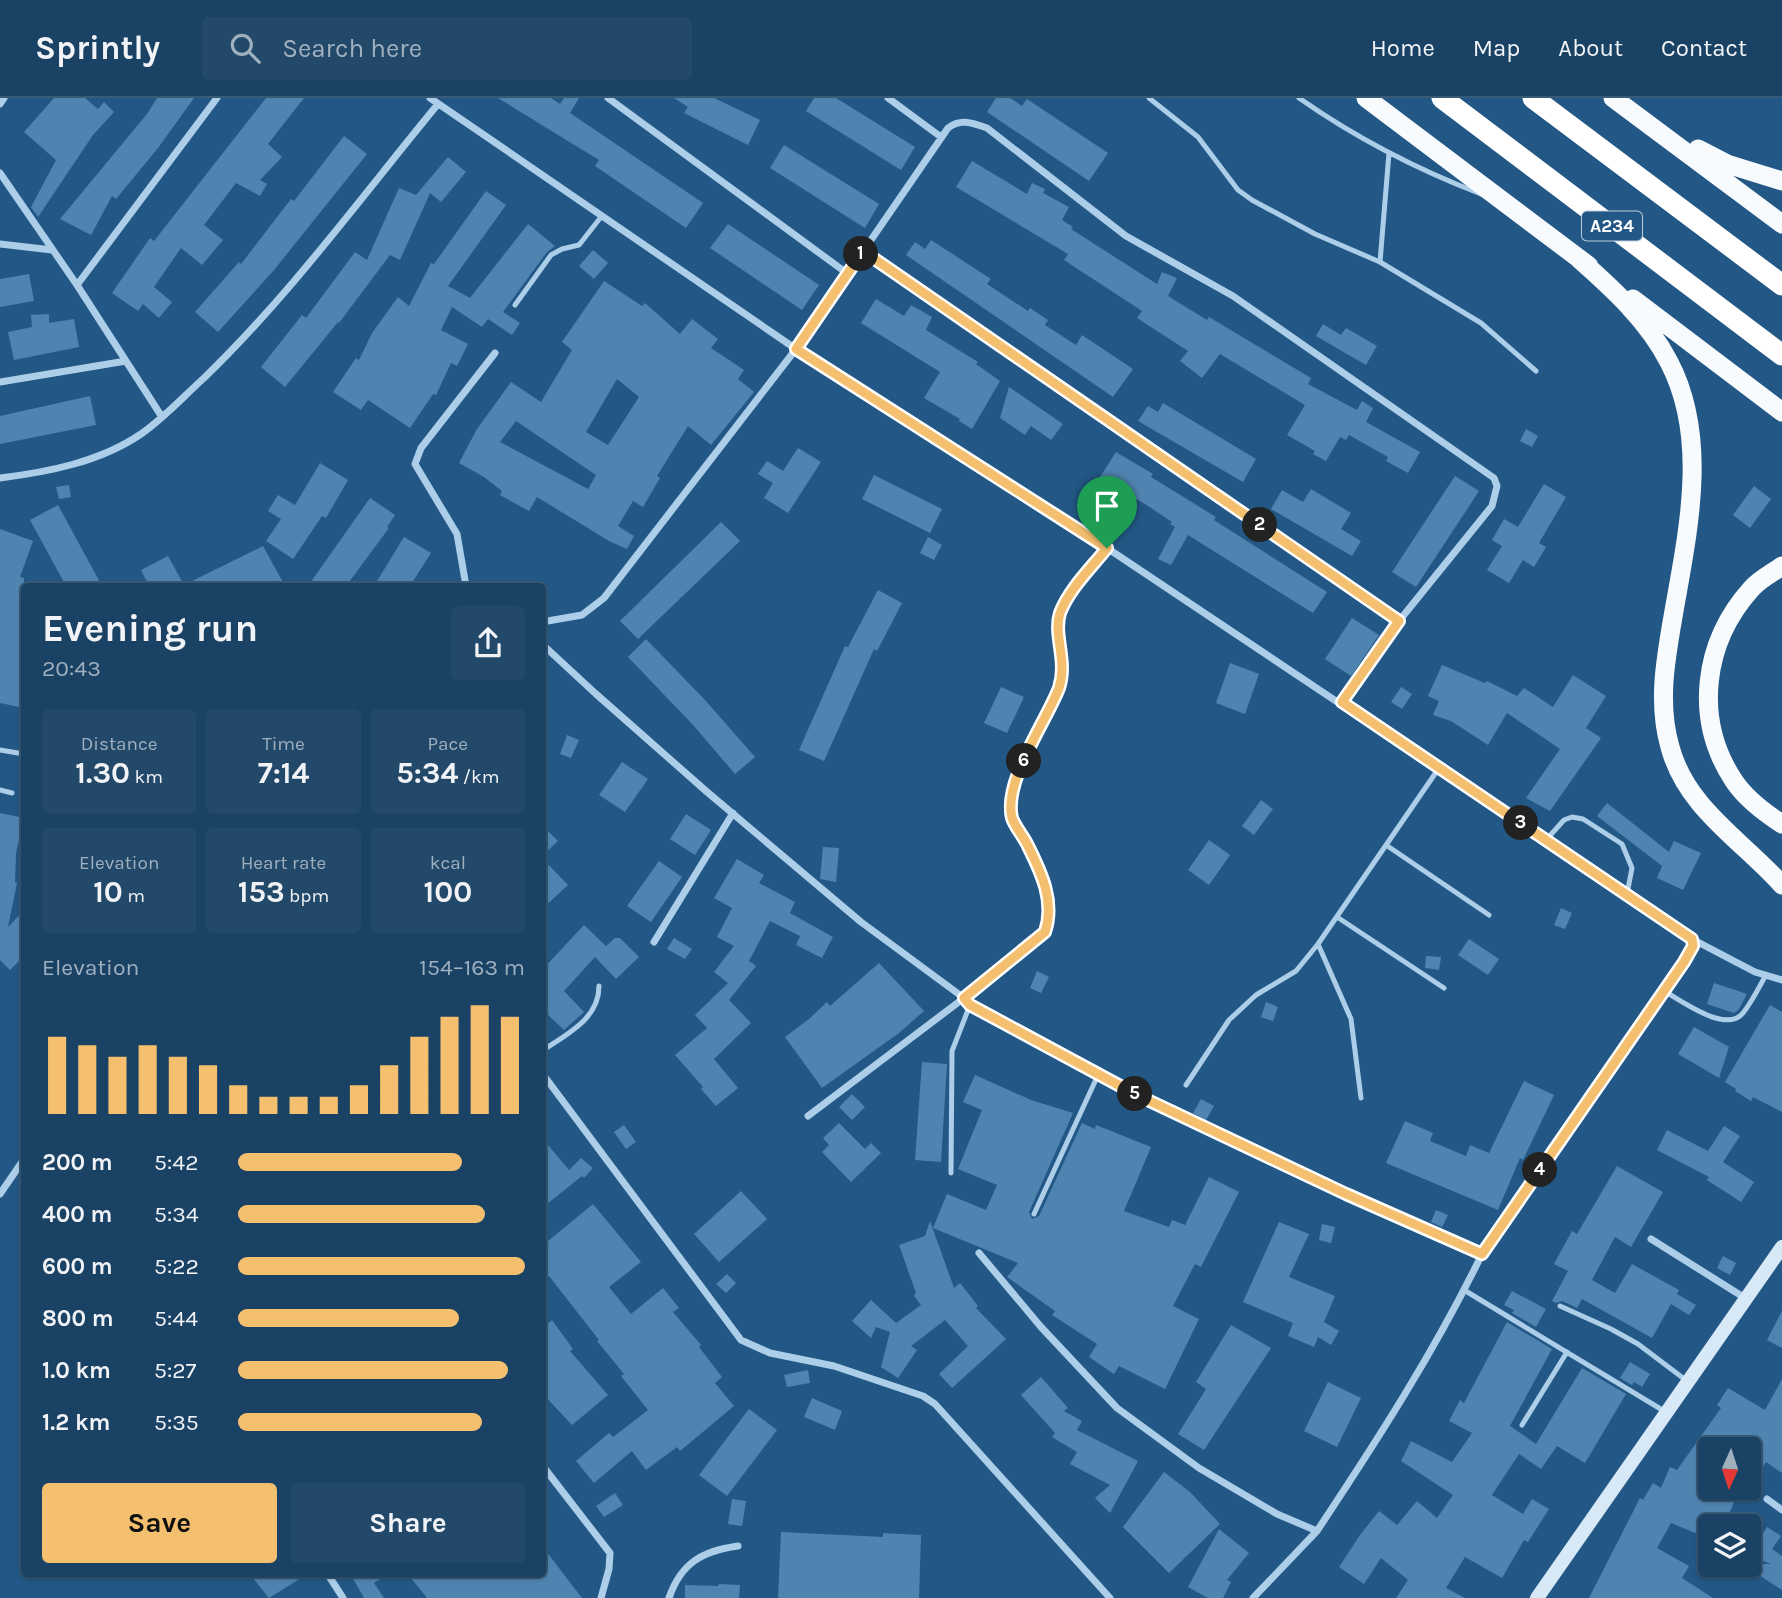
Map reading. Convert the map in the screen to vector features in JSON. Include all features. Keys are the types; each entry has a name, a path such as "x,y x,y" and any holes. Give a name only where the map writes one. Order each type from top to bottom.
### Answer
{"highway":[{"path":"1366,98 1782,412"},
{"name":"A234","path":"1442,98 1782,355"},
{"name":"A234","path":"1533,98 1782,285"},
{"path":"1616,100 1678,139 1727,164 1782,181"},
{"path":"1616,100 1782,224"},
{"path":"1579,259 1618,293 1669,361 1683,396 1690,433 1691,508 1665,664 1662,709 1670,749 1686,783 1709,815 1782,885"},
{"path":"1782,566 1753,586 1726,621 1711,660 1707,704 1715,742 1735,782 1762,810 1782,824"}],"main road":[{"path":"1777,1259 1782,1234"},
{"path":"1537,1598 1745,1298 1777,1259 1782,1247"}],"street":[{"path":"0,104 5,98"},
{"path":"77,285 217,98"},
{"path":"430,98 796,349 1342,702 1692,939 1782,980"},
{"path":"608,98 848,274"},
{"path":"888,98 942,137"},
{"path":"0,478 44,472 79,462 140,435 162,417 236,347 438,104"},
{"path":"546,621 582,615 604,598 796,349 942,137 956,122 969,122 987,128 1126,236 1233,296 1494,478 1497,486 1492,506 1399,621 1342,702"},
{"path":"0,173 77,285 162,417"},
{"path":"0,244 52,250"},
{"path":"863,251 1399,621"},
{"path":"465,583 457,534 415,464 421,448 495,353"},
{"path":"0,382 126,361"},
{"path":"546,648 860,922 970,1005 1098,1075 1334,1188 1482,1254"},
{"path":"654,942 733,813"},
{"path":"1253,1598 1317,1531 1389,1422 1482,1254 1691,951 1692,939"},
{"path":"808,1116 964,998"},
{"path":"546,1078 741,1340 770,1353 834,1366 923,1395 935,1404 1110,1598"},
{"path":"0,1194 21,1163"},
{"path":"1651,1239 1745,1298"},
{"path":"979,1253 1041,1327 1117,1408 1199,1468 1276,1514 1317,1531"},
{"path":"546,1470 610,1553 609,1569 601,1598"},
{"path":"1767,1499 1782,1510"},
{"path":"669,1598 678,1575 697,1559 719,1549 738,1546"},
{"path":"330,1577 343,1598"}],"lane":[{"path":"1149,98 1198,137 1238,190 1252,201 1315,234 1380,262 1481,323 1536,371"},
{"path":"1298,98 1339,126 1389,153 1508,205"},
{"path":"1380,262 1389,153"},
{"path":"515,305 551,254 579,245 601,217"},
{"path":"964,998 1045,932 1050,917 1050,903 1028,846 1012,818 1012,800 1017,776 1058,691 1063,672 1060,614 1069,597 1107,548"},
{"path":"0,750 21,754"},
{"path":"1186,1085 1229,1020 1256,995 1296,971 1318,944 1440,768"},
{"path":"0,790 12,793"},
{"path":"1546,840 1564,820 1572,817 1583,819 1622,844 1632,868 1627,894"},
{"path":"1386,845 1489,915"},
{"path":"1337,917 1444,988"},
{"path":"1318,944 1351,1019 1361,1098"},
{"path":"1664,991 1717,1020 1733,1020 1742,1015 1766,975"},
{"path":"546,1048 593,1012 599,1000 598,986"},
{"path":"951,1173 952,1051 970,1005"},
{"path":"1034,1214 1098,1075"},
{"path":"1464,1290 1667,1413"},
{"path":"1560,1306 1638,1344 1687,1381"},
{"path":"1522,1425 1567,1352"}],"building":[{"path":"54,98 85,98 98,109 104,102 114,112 93,135 38,217 31,207 56,160 24,132"},
{"path":"157,98 194,98 116,199 112,196 91,235 60,219 147,114"},
{"path":"266,98 304,98 268,144 282,157 260,180 267,184 260,196 236,183 204,225 223,240 202,265 181,248 154,287 172,302 159,318 143,304 138,311 112,293 150,238 154,241"},
{"path":"498,98 551,98 560,104 564,98 579,98 570,113 703,203 686,228 595,166 599,160"},
{"path":"674,98 714,98 760,120 748,145 684,113 688,107"},
{"path":"814,98 836,98 915,147 901,170 806,111"},
{"path":"996,98 1010,98 1022,106 1027,99 1108,153 1089,181 987,112"},
{"path":"344,136 367,154 274,270 218,332 195,312 239,262 241,264"},
{"path":"784,145 879,204 865,228 770,168"},
{"path":"448,157 466,172 441,202 430,193 400,260 390,255 339,323 285,387 261,367 302,315 306,318 355,252 367,260 399,188 416,195"},
{"path":"972,161 1027,194 1032,183 1045,189 1043,193 1069,207 1062,220 1073,227 1071,229 1157,284 1162,272 1177,278 1168,296 1207,320 1209,317 1311,378 1308,384 1357,410 1362,401 1373,408 1366,422 1420,452 1408,473 1386,461 1388,457 1349,435 1346,440 1340,437 1326,461 1313,454 1315,451 1287,435 1305,405 1220,354 1202,378 1180,361 1188,351 1137,318 1142,311 1064,260 1068,254 956,187"},
{"path":"486,191 506,205 448,286 470,298 528,224 555,246 547,252 503,312 520,323 512,335 488,319 482,327 452,307 441,330 468,344 457,366 451,363 436,395 433,394 410,428 368,400 361,410 333,392 356,358 359,360 372,333 398,297 409,306 431,263 434,264"},
{"path":"728,224 819,285 802,310 710,248"},
{"path":"931,240 991,279 987,284 1028,311 1030,308 1048,320 1045,325 1076,345 1082,335 1133,369 1113,397 906,255 915,242 925,249"},
{"path":"593,250 608,263 594,279 579,266"},
{"path":"29,274 34,301 0,307 0,279"},
{"path":"604,281 642,306 645,303 680,334 692,319 718,339 711,348 744,370 738,379 754,392 711,445 688,426 657,476 660,478 643,507 633,501 618,526 634,536 627,549 537,497 529,511 500,495 502,491 459,463 477,429 511,382 541,402 572,350 562,342","holes":["617,379 639,397 608,445 586,432","516,421 596,475 588,489 500,442"]},
{"path":"876,299 904,316 911,305 932,317 926,330 978,362 976,364 1000,381 972,429 924,398 940,372 861,323"},
{"path":"49,314 49,323 74,319 79,347 14,360 8,332 32,327 31,315"},
{"path":"1323,324 1341,335 1346,328 1377,346 1366,365 1316,336"},
{"path":"1009,387 1063,424 1051,440 1031,426 1025,435 1000,418"},
{"path":"90,396 96,425 0,444 0,416"},
{"path":"1163,403 1256,459 1243,482 1138,421 1148,406 1158,412"},
{"path":"1526,429 1538,436 1532,447 1520,441"},
{"path":"798,448 821,462 788,513 764,498 773,483 758,474 767,461 783,471"},
{"path":"1116,452 1216,517 1214,520 1327,592 1313,613 1188,535 1171,565 1158,559 1175,527 1170,524 1172,522 1148,506 1100,477"},
{"path":"320,463 348,480 326,518 322,516 293,559 266,541 281,519 268,511 278,495 295,505"},
{"path":"874,475 942,509 930,533 862,499"},
{"path":"1455,476 1479,491 1416,587 1392,572"},
{"path":"1544,484 1566,497 1539,543 1546,547 1534,567 1523,560 1509,583 1487,570 1502,546 1492,540 1504,519 1518,527"},
{"path":"69,485 71,497 59,499 56,487"},
{"path":"1754,486 1771,499 1750,528 1733,515"},
{"path":"1311,489 1351,513 1341,529 1361,541 1352,556 1271,509 1282,490 1303,502"},
{"path":"370,498 395,515 387,527 389,528 348,583 310,583"},
{"path":"58,505 100,583 64,583 30,520"},
{"path":"721,522 740,541 638,639 620,621"},
{"path":"0,529 33,541 20,577 24,578 24,583 21,583 21,707 0,703"},
{"path":"404,537 431,553 412,583 376,583"},
{"path":"928,537 942,545 934,560 920,553"},
{"path":"263,546 283,583 188,583"},
{"path":"168,556 183,583 148,583 141,570"},
{"path":"878,590 902,603 877,651 874,649 824,761 799,750 845,646 848,647"},
{"path":"1352,618 1379,635 1351,676 1325,659"},
{"path":"646,639 755,757 735,774 694,726 628,657"},
{"path":"1230,663 1259,674 1245,714 1216,703"},
{"path":"1442,665 1485,683 1487,681 1517,696 1524,688 1553,707 1573,675 1606,696 1586,728 1601,738 1550,811 1526,798 1560,749 1507,713 1488,745 1451,721 1433,715 1439,701 1428,696"},
{"path":"1001,687 1024,697 1007,733 984,723"},
{"path":"1401,687 1412,694 1402,709 1391,702"},
{"path":"567,735 579,740 571,758 560,754"},
{"path":"622,762 648,779 625,812 599,795"},
{"path":"1261,800 1273,809 1254,835 1242,826"},
{"path":"1607,803 1669,852 1674,841 1701,853 1683,890 1657,878 1662,866 1597,816"},
{"path":"0,813 21,817 16,853 17,883 8,927 21,913 21,959 10,970 0,960"},
{"path":"686,814 711,830 695,855 670,839"},
{"path":"546,829 558,841 546,852"},
{"path":"1209,840 1230,855 1209,885 1188,870"},
{"path":"823,847 839,848 836,882 820,879"},
{"path":"737,859 764,875 759,883 795,902 790,913 833,937 822,958 796,945 800,936 770,921 749,961 756,966 729,1000 751,1023 714,1059 738,1088 716,1106 675,1055 707,1028 695,1015 728,983 714,972 734,946 717,937 732,908 714,898"},
{"path":"659,861 682,877 651,922 627,906"},
{"path":"546,862 568,885 546,905"},
{"path":"1561,908 1572,913 1565,929 1554,925"},
{"path":"584,925 606,946 615,938 620,938 639,957 616,979 595,957 564,991 584,1012 564,1030 546,1013 546,966"},
{"path":"674,938 692,949 685,959 667,949"},
{"path":"1469,939 1499,959 1488,975 1458,955"},
{"path":"1426,956 1441,957 1439,970 1425,968"},
{"path":"879,963 924,1011 899,1033 822,1088 785,1037 827,1002 830,1006"},
{"path":"1037,971 1049,977 1041,993 1030,988"},
{"path":"1714,983 1747,994 1739,1009 1734,1013 1707,1004"},
{"path":"1266,1002 1278,1007 1273,1021 1261,1017"},
{"path":"1770,1005 1782,1012 1782,1112 1753,1097 1751,1101 1725,1082"},
{"path":"1694,1027 1729,1047 1719,1078 1678,1054"},
{"path":"922,1062 947,1064 941,1162 915,1160"},
{"path":"975,1075 1031,1100 1073,1113 1029,1212 1032,1219 1039,1216 1082,1123 1095,1129 1096,1125 1151,1147 1124,1211 1169,1227 1172,1220 1185,1225 1209,1177 1239,1192 1201,1267 1195,1264 1173,1306 1199,1319 1165,1389 1119,1366 1114,1374 1089,1357 1097,1344 1052,1315 1055,1311 1007,1277 1018,1263 933,1228 947,1194 986,1210 997,1185 958,1169 982,1110 963,1102"},
{"path":"1524,1081 1554,1095 1523,1160 1520,1158 1498,1210 1386,1163 1405,1121 1433,1133 1430,1141 1466,1156 1470,1145 1489,1153"},
{"path":"852,1094 865,1107 852,1120 839,1107"},
{"path":"1201,1099 1214,1106 1206,1120 1193,1113"},
{"path":"839,1123 865,1149 871,1143 881,1153 851,1182 822,1152 829,1145 823,1138"},
{"path":"624,1125 636,1142 626,1149 614,1132"},
{"path":"1724,1126 1740,1136 1723,1162 1754,1182 1741,1202 1707,1180 1709,1177 1657,1150 1667,1130 1708,1151"},
{"path":"546,1143 569,1170 581,1158 593,1168 584,1178 582,1176 546,1205"},
{"path":"1617,1166 1663,1192 1631,1247 1615,1237 1592,1280 1615,1293 1632,1264 1679,1290 1677,1294 1696,1305 1689,1315 1671,1304 1652,1338 1582,1299 1577,1308 1562,1301 1552,1301 1568,1271 1554,1264 1572,1231 1577,1234"},
{"path":"741,1191 767,1219 719,1262 694,1234"},
{"path":"593,1204 641,1262 609,1287 631,1314 663,1288 679,1308 673,1312 701,1345 699,1347 722,1377 715,1383 734,1406 680,1451 677,1447 646,1470 632,1451 594,1483 576,1461 609,1433 613,1437 648,1410 621,1376 624,1374 597,1341 599,1340 549,1276 546,1278 546,1243"},
{"path":"1436,1210 1448,1215 1442,1227 1431,1222"},
{"path":"930,1221 954,1288 960,1283 978,1306 976,1308 1006,1339 952,1388 939,1374 968,1346 945,1320 911,1346 917,1350 898,1378 881,1367 890,1332 876,1327 871,1338 852,1321 871,1300 896,1323 921,1305 914,1296 916,1293 899,1245 925,1236"},
{"path":"1279,1222 1309,1234 1289,1277 1335,1296 1324,1322 1339,1331 1331,1345 1318,1337 1314,1347 1288,1336 1293,1323 1243,1302"},
{"path":"1322,1224 1335,1227 1331,1243 1319,1240"},
{"path":"1723,1256 1736,1263 1730,1275 1717,1268"},
{"path":"727,1274 736,1283 726,1293 716,1284"},
{"path":"1512,1291 1546,1309 1536,1327 1504,1305"},
{"path":"1782,1311 1782,1348 1767,1340"},
{"path":"552,1320 573,1349 570,1351 608,1395 572,1425 546,1397 546,1325"},
{"path":"1507,1322 1552,1349 1510,1426 1536,1444 1582,1368 1626,1394 1585,1463 1557,1446 1541,1469 1519,1454 1492,1495 1523,1514 1532,1499 1549,1509 1528,1542 1524,1540 1502,1578 1465,1557 1446,1588 1465,1598 1396,1598 1408,1580 1381,1558 1364,1584 1339,1567 1379,1511 1397,1525 1417,1501 1437,1518 1453,1495 1401,1461 1411,1441 1452,1462 1472,1433 1449,1421 1460,1400 1464,1403"},
{"path":"1231,1325 1271,1348 1204,1450 1178,1434 1206,1389 1196,1382"},
{"path":"1630,1362 1650,1374 1642,1387 1620,1378"},
{"path":"808,1370 810,1383 787,1387 784,1375"},
{"path":"1041,1377 1068,1408 1064,1411 1082,1421 1077,1430 1138,1461 1110,1513 1095,1498 1110,1485 1070,1464 1077,1452 1052,1437 1055,1433 1021,1395"},
{"path":"1782,1379 1782,1473 1766,1462 1761,1470 1761,1437 1700,1437 1721,1408 1717,1405 1728,1388 1765,1410"},
{"path":"1328,1382 1361,1398 1337,1447 1304,1431"},
{"path":"812,1398 842,1411 835,1430 804,1417"},
{"path":"749,1409 777,1430 727,1496 699,1475"},
{"path":"1698,1440 1698,1500 1735,1500 1729,1514 1698,1514 1698,1534 1671,1523 1657,1548 1689,1566 1682,1578 1713,1598 1589,1598 1640,1498 1643,1500 1653,1483 1661,1488 1670,1467 1677,1470"},
{"path":"1164,1472 1190,1492 1220,1524 1169,1573 1123,1527"},
{"path":"615,1493 623,1505 604,1517 596,1506"},
{"path":"732,1499 746,1501 742,1526 728,1524"},
{"path":"1767,1527 1781,1536 1772,1549 1782,1556 1782,1590 1761,1576 1761,1564 1771,1564 1761,1560 1761,1537"},
{"path":"1219,1529 1249,1553 1227,1580 1231,1582 1223,1598 1208,1598 1188,1587"},
{"path":"781,1532 883,1537 883,1533 921,1535 919,1598 778,1598"},
{"path":"546,1551 582,1598 427,1598 410,1577 546,1577"},
{"path":"252,1577 303,1577 269,1598"},
{"path":"352,1577 384,1577 374,1583 384,1598 364,1598"},
{"path":"685,1585 740,1585 739,1598 685,1598"}],"route":[{"path":"863,251 1399,621 1342,702 1692,939 1693,946 1684,962 1482,1254 1346,1194 1137,1095 970,1005 964,998 1045,932 1050,917 1050,903 1028,846 1012,818 1012,800 1017,776 1058,691 1063,672 1060,614 1069,597 1107,548 796,349 863,251"}]}
